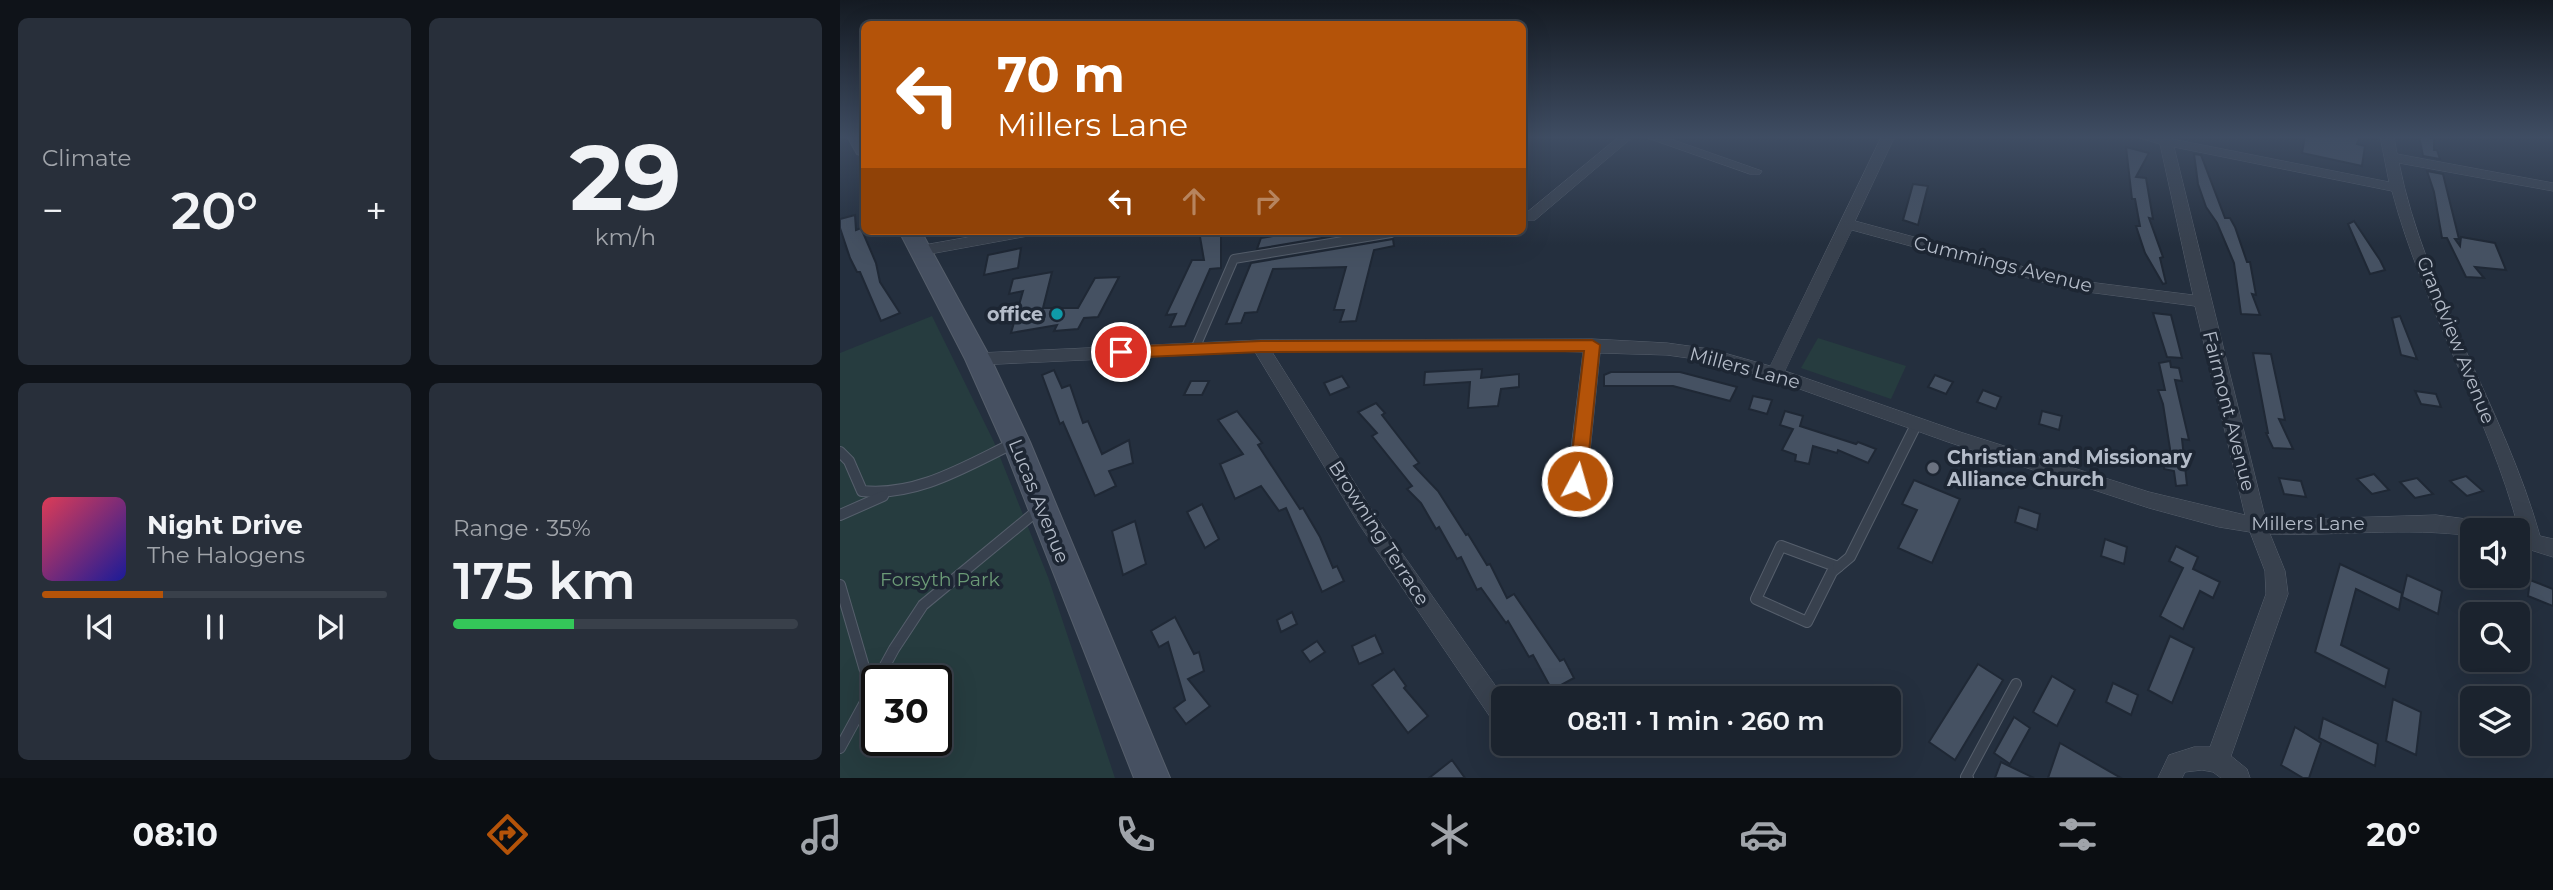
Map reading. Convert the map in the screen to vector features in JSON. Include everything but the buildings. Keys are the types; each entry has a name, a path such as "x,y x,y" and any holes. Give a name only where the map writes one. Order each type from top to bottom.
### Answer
{"street":[{"path":"1530,217 1584,172"},
{"path":"1774,374 1872,172"},
{"name":"Fairmont Avenue","path":"2173,172 2257,525 2275,571 2277,594 2217,761"},
{"path":"2323,172 2397,188"},
{"name":"Grandview Avenue","path":"2393,172 2439,306 2511,472 2520,518"},
{"path":"2473,172 2553,187"},
{"name":"Cummings Avenue","path":"1848,224 2071,285 2202,302"},
{"path":"914,241 982,235"},
{"name":"Lucas Avenue","path":"914,241 978,359 1016,442 1153,778"},
{"path":"1577,481 1592,345"},
{"name":"Millers Lane","path":"978,359 1261,346 1645,347 1710,355 1774,374 2149,500 2219,519 2257,525 2310,527 2436,523 2460,526"},
{"name":"Browning Terrace","path":"1261,346 1366,518 1491,699"},
{"path":"2530,541 2553,548"},
{"path":"2170,778 2176,763 2196,756 2217,761 2238,778"}],"lane":[{"path":"1195,349 1234,259 1379,235"},
{"path":"1839,567 1781,546 1756,599 1807,622 1832,572 1839,567 1850,557 1917,423"},
{"path":"840,452 849,461 862,491 874,494 913,487 1016,442"},
{"path":"840,514 892,492"},
{"path":"887,665 923,605 1042,506"},
{"path":"840,585 863,665"},
{"path":"1968,778 1966,777 2016,684"},
{"path":"840,748 861,709"}],"green space":[{"name":"Forsyth Park","path":"932,316 994,442 1048,577 1115,778 840,778 840,353"},
{"path":"1818,338 1906,366 1891,399 1801,368"}],"place":[{"name":"office","path":"1057,314"},
{"name":"Christian and Missionary Alliance Church","path":"1933,468"}],"route":[{"path":"1121,352 1261,346 1592,345 1577,481"}]}
